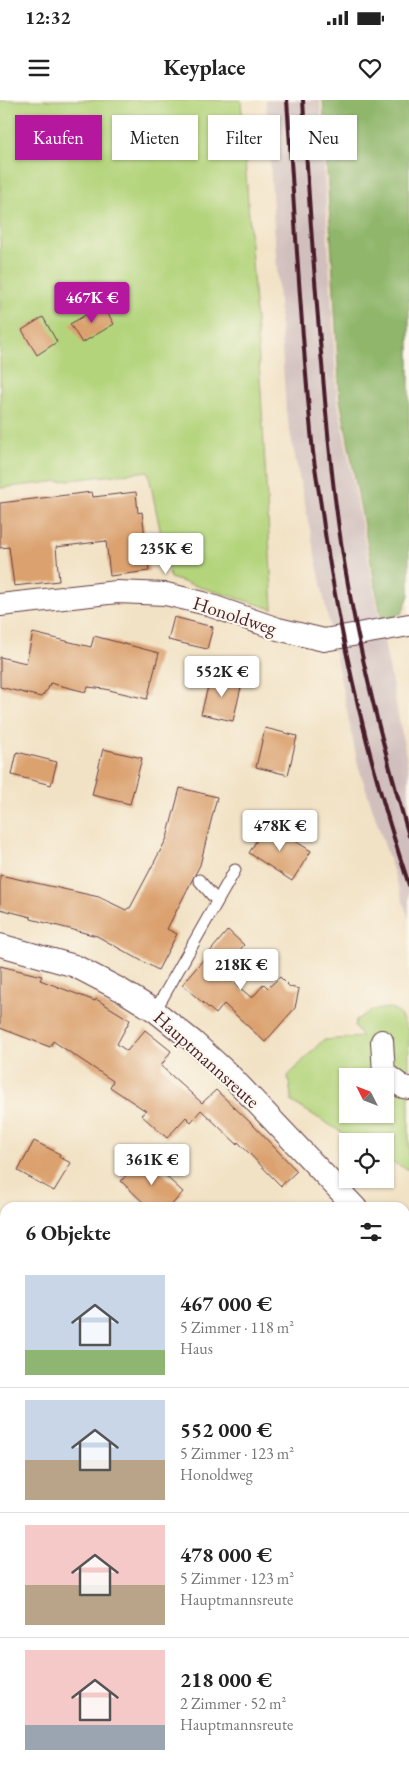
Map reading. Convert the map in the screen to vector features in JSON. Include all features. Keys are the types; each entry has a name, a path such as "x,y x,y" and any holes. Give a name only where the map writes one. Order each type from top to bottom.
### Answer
{"street":[{"name":"Honoldweg","path":"0,605 117,592 166,594 204,603 278,629 324,640 409,625"},
{"name":"Hauptmannsreute","path":"0,945 75,966 121,990 155,1011 194,1042 230,1075 350,1202"},
{"path":"382,1041 384,1073 403,1087 409,1088"}],"lane":[{"path":"155,1011 235,870"},
{"path":"199,880 217,901"}],"shaded area":[{"path":"266,100 320,100 321,115 290,115 290,160 323,160 337,398 409,771 409,919 358,765 286,412 270,160 280,160 280,115 267,115"}],"green space":[{"path":"0,100 241,100 242,115 208,115 208,160 245,160 273,609 170,578 148,471 0,488"},
{"path":"323,100 409,100 409,595 402,613 382,621 340,399 326,160 357,160 357,115 324,115"},
{"path":"390,1008 399,1013 409,1032 409,1170 394,1163 394,1133 343,1133 292,1102 288,1076 323,1040 362,1037 355,1027 356,1020 373,1010"}],"building":[{"path":"103,305 114,324 82,343 70,324"},
{"path":"43,317 57,342 37,355 22,330"},
{"path":"92,492 93,497 136,492 138,513 142,512 149,571 110,576 106,541 56,547 59,581 14,586 9,547 0,548 0,503"},
{"path":"174,617 213,627 207,649 168,640"},
{"path":"33,633 91,647 94,636 159,653 147,699 105,689 88,687 86,692 50,683 48,689 41,697 0,687 0,657 26,663"},
{"path":"211,675 242,683 233,721 201,714"},
{"path":"265,728 297,736 288,775 256,767"},
{"path":"103,749 142,758 130,804 92,795"},
{"path":"17,752 57,762 51,785 12,775"},
{"path":"180,788 217,797 200,865 167,929 177,934 158,970 97,936 0,909 0,875 99,897 126,910 130,908 167,838"},
{"path":"267,823 311,851 292,881 249,853"},
{"path":"228,930 244,945 221,972 252,998 264,984 268,988 280,977 290,987 299,989 295,1008 265,1042 224,1004 216,1014 182,985"},
{"path":"0,966 42,976 40,980 95,1001 96,999 130,1020 117,1044 127,1051 145,1030 171,1051 161,1066 202,1103 216,1090 297,1171 281,1186 238,1142 237,1144 201,1110 191,1122 186,1117 167,1138 141,1115 146,1111 110,1087 113,1081 53,1041 50,1047 0,1028"},
{"path":"34,1141 60,1154 59,1157 71,1163 54,1191 18,1171"},
{"path":"144,1156 183,1192 174,1202 143,1202 121,1181"}],"railway":[{"path":"287,100 313,452 331,573 359,708 382,797 409,885"},
{"path":"303,100 311,232 329,449 344,562 368,683 409,836"}]}
